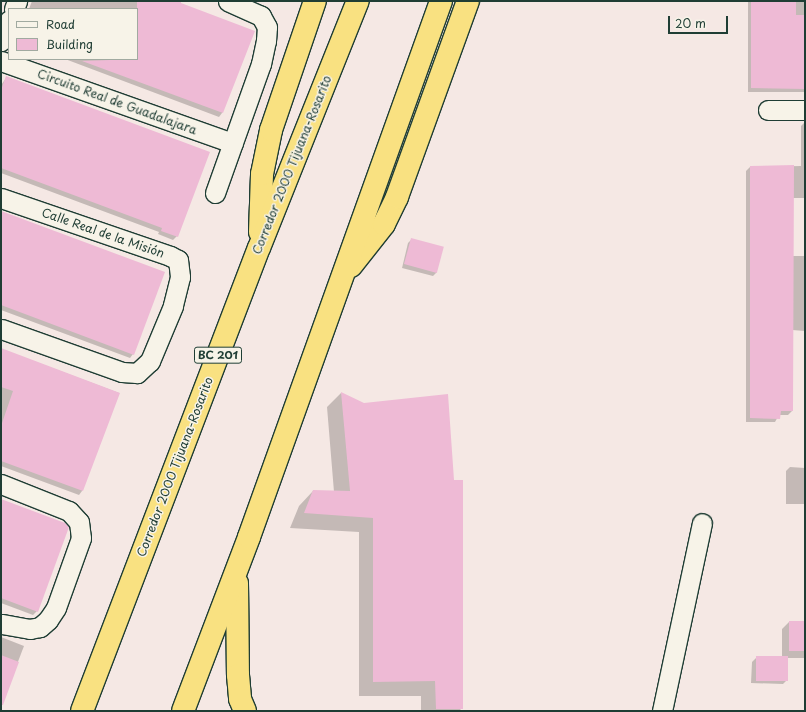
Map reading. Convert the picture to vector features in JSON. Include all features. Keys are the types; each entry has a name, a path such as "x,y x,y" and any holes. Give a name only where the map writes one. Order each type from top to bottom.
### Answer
{"highway":[{"path":"259,248 262,174 271,130 315,1"},
{"name":"Corredor 2000 Tijuana-Rosarito","path":"82,711 259,248 358,1"},
{"path":"183,711 237,567 441,1"},
{"path":"342,276 366,250 384,224 397,197 468,1"},
{"path":"237,567 236,639 240,699 245,711"}],"street":[{"path":"215,193 261,64 267,28 261,16 228,1"},
{"path":"1,40 8,22"},
{"name":"Circuito Real de Guadalajara","path":"1,61 233,143"},
{"path":"768,110 805,110"},
{"name":"Calle Real de la Misión","path":"1,198 170,256 178,260 180,277 173,306 150,361 137,373 122,372 1,329"},
{"path":"1,484 69,511 79,522 81,538 56,608 48,620 40,627 30,629 1,624"},
{"path":"662,711 702,523"}],"building":[{"path":"137,1 181,1 181,3 255,31 223,113 82,61 138,60"},
{"path":"751,1 796,1 796,15 805,15 805,89 751,88"},
{"path":"6,76 210,152 178,237 161,231 162,228 1,168 1,90"},
{"path":"794,165 793,411 781,411 780,419 750,418 750,166"},
{"path":"1,211 165,272 134,355 1,305"},
{"path":"411,238 444,247 437,273 404,264"},
{"path":"1,348 120,393 83,491 1,461 1,426 13,391 1,387"},
{"path":"341,392 364,403 448,394 454,480 463,480 463,709 436,709 435,681 373,682 373,518 304,513 313,490 350,491"},
{"path":"1,499 65,523 69,527 38,612 1,598"},
{"path":"789,621 805,621 805,651 789,651"},
{"path":"1,655 19,662 3,705 1,705"},
{"path":"756,656 788,656 788,681 756,681"}]}
